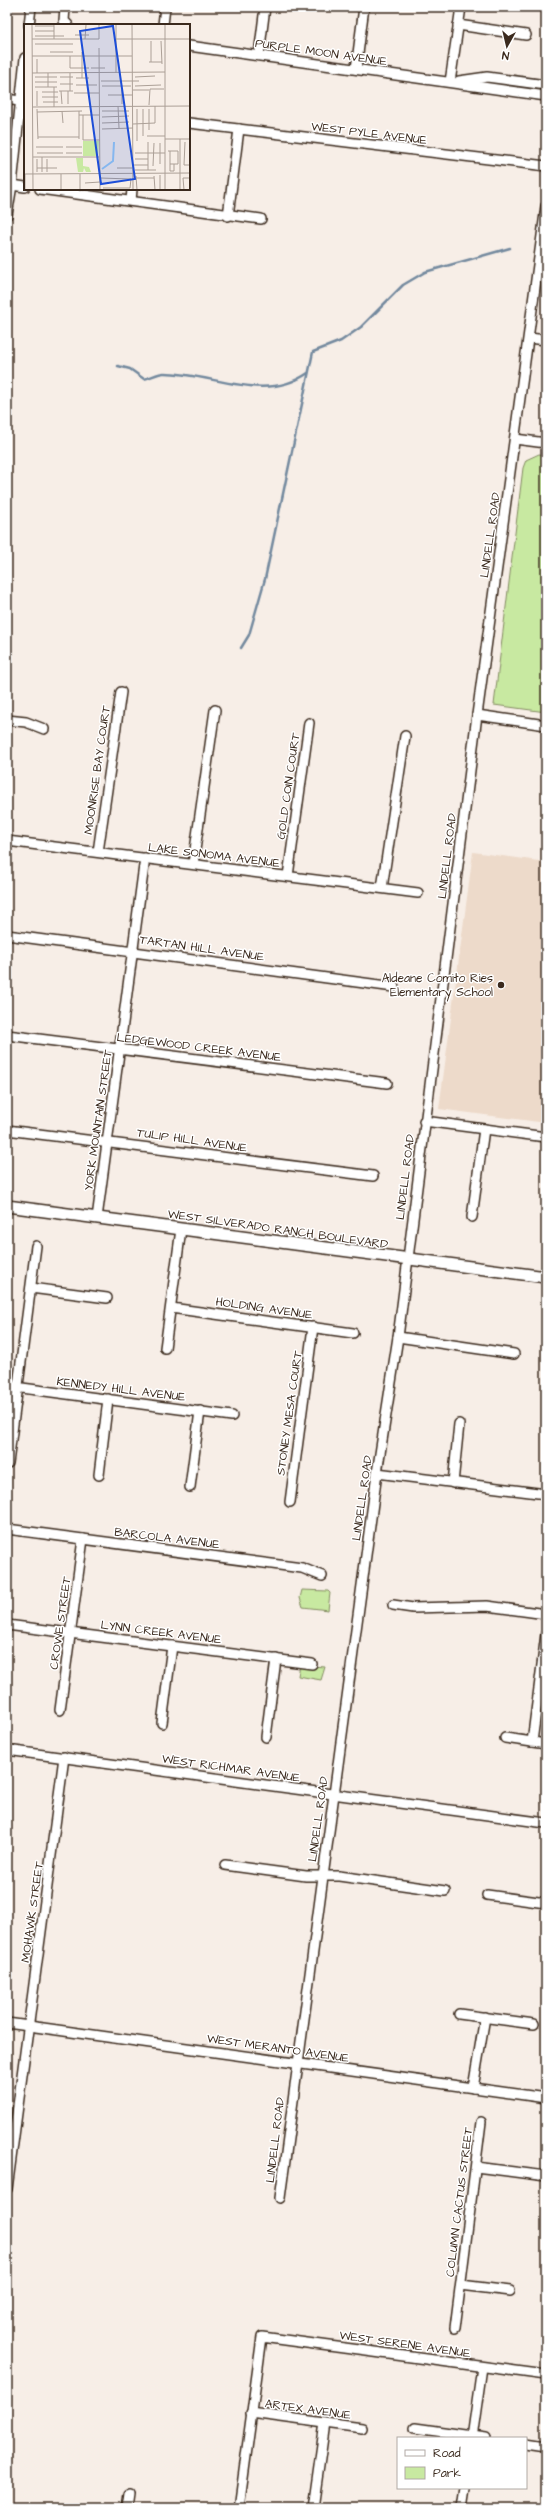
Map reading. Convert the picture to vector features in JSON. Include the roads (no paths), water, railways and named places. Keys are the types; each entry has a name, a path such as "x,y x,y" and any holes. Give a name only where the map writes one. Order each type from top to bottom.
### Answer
{"main road":[{"name":"WEST SILVERADO RANCH BOULEVARD","path":"7,1206 546,1277"}],"street":[{"path":"29,24 31,7"},
{"path":"64,7 64,21 67,24"},
{"path":"162,24 165,7"},
{"path":"258,56 265,7"},
{"path":"356,69 364,7"},
{"path":"450,82 460,7"},
{"path":"458,25 526,35"},
{"name":"PURPLE MOON AVENUE","path":"190,46 546,96"},
{"name":"PURPLE MOON AVENUE","path":"450,82 487,77 546,85"},
{"path":"7,215 23,101 24,80"},
{"path":"7,99 23,101"},
{"name":"WEST PYLE AVENUE","path":"190,123 546,166"},
{"path":"228,216 239,129"},
{"path":"12,185 24,187"},
{"path":"48,190 228,216 261,219"},
{"path":"131,201 132,190"},
{"name":"LINDELL ROAD","path":"280,2198 377,1473 398,1337 406,1259 477,715 544,239 546,206"},
{"path":"529,338 546,340"},
{"path":"515,439 546,444"},
{"name":"MOONRISE BAY COURT","path":"98,852 121,692"},
{"path":"193,864 215,710"},
{"path":"477,715 546,725"},
{"path":"7,720 26,722 44,730"},
{"name":"GOLD COIN COURT","path":"288,876 309,723"},
{"path":"382,888 405,736"},
{"name":"LAKE SONOMA AVENUE","path":"7,841 418,893"},
{"name":"YORK MOUNTAIN STREET","path":"97,1218 145,858"},
{"name":"TARTAN HILL AVENUE","path":"7,935 394,987"},
{"name":"LEDGEWOOD CREEK AVENUE","path":"7,1035 387,1083"},
{"path":"424,1121 546,1137"},
{"path":"472,1217 484,1129"},
{"name":"TULIP HILL AVENUE","path":"7,1130 107,1141 373,1176"},
{"path":"165,1348 181,1229"},
{"path":"8,1464 36,1246"},
{"path":"31,1288 107,1298"},
{"name":"HOLDING AVENUE","path":"171,1308 353,1333"},
{"name":"STONEY MESA COURT","path":"290,1502 313,1327"},
{"path":"398,1337 514,1354"},
{"name":"KENNEDY HILL AVENUE","path":"7,1386 232,1416"},
{"path":"99,1475 108,1399"},
{"path":"190,1487 200,1411"},
{"path":"453,1483 459,1424"},
{"path":"377,1473 546,1494"},
{"name":"BARCOLA AVENUE","path":"7,1529 302,1568 322,1576"},
{"name":"CROWE STREET","path":"60,1710 83,1539"},
{"path":"392,1605 413,1608 487,1606 546,1614"},
{"name":"LYNN CREEK AVENUE","path":"7,1625 312,1664"},
{"path":"532,1742 546,1634"},
{"path":"162,1723 172,1646"},
{"path":"266,1737 276,1659"},
{"path":"505,1738 546,1744"},
{"name":"WEST RICHMAR AVENUE","path":"7,1750 334,1793 546,1823"},
{"name":"MOHAWK STREET","path":"7,2189 64,1758"},
{"path":"225,1864 306,1876 339,1876 445,1891"},
{"path":"488,1895 546,1903"},
{"path":"460,2014 534,2024"},
{"path":"473,2088 485,2017"},
{"name":"WEST MERANTO AVENUE","path":"7,2023 297,2062 546,2098"},
{"name":"COLUMN CACTUS STREET","path":"455,2328 481,2122"},
{"path":"476,2167 546,2176"},
{"name":"COLUMN CACTUS STREET","path":"461,2284 510,2291"},
{"name":"WEST SERENE AVENUE","path":"251,2413 262,2337 546,2375"},
{"path":"415,2428 472,2437 482,2367"},
{"path":"238,2508 251,2413"},
{"name":"ARTEX AVENUE","path":"251,2413 362,2428"},
{"path":"314,2508 325,2423"},
{"path":"527,2443 546,2446"},
{"path":"462,2508 465,2489"},
{"path":"127,2508 129,2494"}],"waterway":[{"path":"241,648 249,635 265,579 313,352 341,341 361,327 403,285 425,272 510,248"},
{"path":"118,366 130,369 144,379 164,373 182,374 256,387 274,386 291,382 308,373"}],"place":[{"name":"Aldeane Comito Ries Elementary School","path":"501,985"}]}
